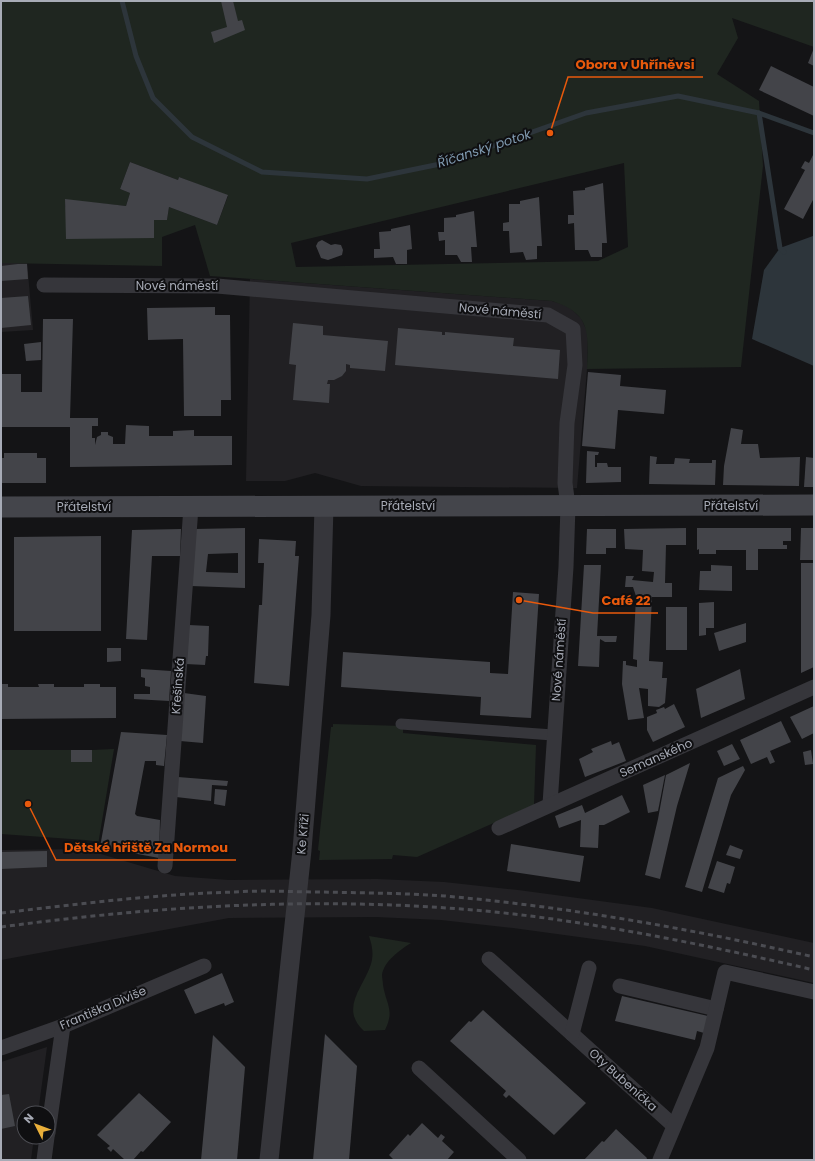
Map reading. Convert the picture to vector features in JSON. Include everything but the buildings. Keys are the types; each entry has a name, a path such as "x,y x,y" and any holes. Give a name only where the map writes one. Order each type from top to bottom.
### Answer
{"main road":[{"name":"Přátelství","path":"1,507 814,505"}],"street":[{"name":"Nové náměstí","path":"44,285 216,286 548,315 573,329 575,365 567,424 565,483 568,506 566,567 550,804"},
{"name":"Ke Kříži","path":"269,1160 302,850 321,615 324,506"},
{"name":"Křešínská","path":"165,866 191,507"},
{"name":"Semanského","path":"499,828 814,687"},
{"path":"401,724 554,735"},
{"name":"Oty Bubeníčka","path":"489,959 674,1126"},
{"name":"Františka Diviše","path":"1,1048 63,1026 204,966"},
{"path":"572,1034 589,968"},
{"path":"660,1160 707,1048 725,972 814,992"},
{"path":"620,986 716,1009"},
{"path":"52,1105 63,1026"},
{"path":"419,1068 519,1160"},
{"path":"44,1160 46,1145"}],"shaded area":[{"path":"1,1 814,1 814,47 732,18 738,38 717,74 759,101 763,166 741,367 587,369 588,345 585,326 574,312 565,306 552,301 210,276 195,225 162,237 162,266 1,263","holes":["130,162 178,180 179,177 228,196 217,225 169,207 167,220 154,220 154,238 65,207 65,200 126,206 130,193 120,189","624,163 628,247 598,261 296,267 291,243"]},
{"path":"813,236 814,366 752,339 764,270 780,248"},
{"path":"27,262 33,330 1,332 1,263"},
{"path":"250,279 552,301 568,306 581,318 588,333 587,369 577,488 361,486 315,473 285,481 246,481"},
{"path":"333,724 403,726 403,733 536,745 534,805 417,857 393,855 392,859 319,860 320,851 318,850 331,727 333,727"},
{"path":"114,749 98,845 93,841 85,840 1,834 1,750 71,750 72,762 92,762 92,750"},
{"path":"84,849 175,876 229,880 377,879 444,882 518,890 652,908 814,943 814,983 645,946 441,920 376,917 229,918 1,960 1,850"},
{"path":"369,936 411,943 393,956 383,970 382,975 384,992 390,1012 385,1030 364,1031 357,1022 354,1014 353,1006 359,989 368,973 372,960 372,950"},
{"path":"47,1047 39,1105 16,1105 16,1145 33,1145 31,1160 1,1160 1,1062"}],"waterway":[{"name":"Říčanský potok","path":"122,1 136,56 153,98 192,137 262,172 367,179 445,163 586,113 678,96 759,113 780,248 784,252"},
{"path":"759,113 814,133"}],"railway":[{"path":"1,913 147,897 246,891 430,895 538,906 630,920 722,937 814,957"},
{"path":"1,927 129,913 257,905 386,905 450,908 514,914 627,931 702,945 814,970"}],"place":[{"name":"Obora v Uhříněvsi","path":"550,133"},
{"name":"Café 22","path":"519,600"},
{"name":"Dětské hřiště Za Normou","path":"28,804"}]}
